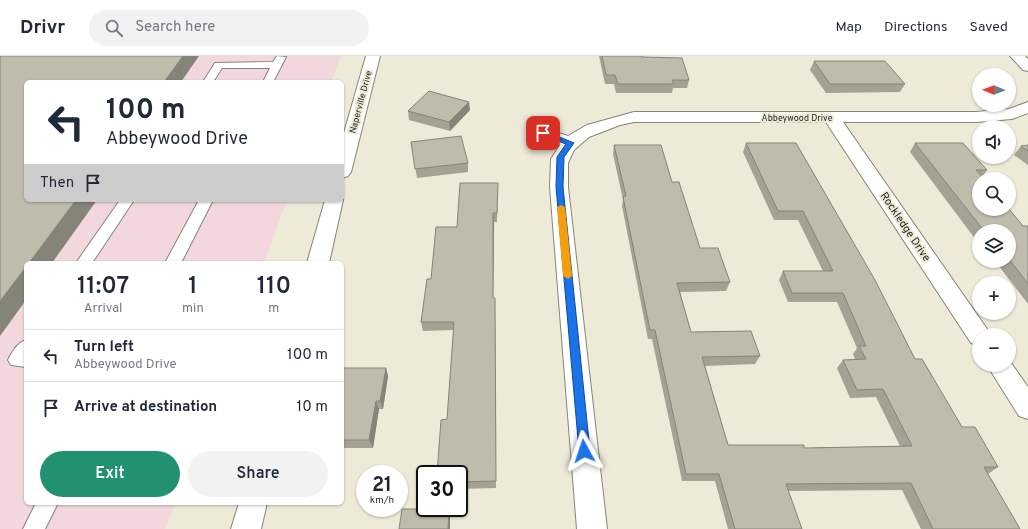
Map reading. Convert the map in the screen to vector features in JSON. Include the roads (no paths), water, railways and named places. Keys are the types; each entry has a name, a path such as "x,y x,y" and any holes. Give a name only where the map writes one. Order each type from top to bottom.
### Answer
{"street":[{"name":"Naperville Drive","path":"344,165 373,56"},
{"path":"1017,56 1028,67"},
{"name":"Abbeywood Drive","path":"592,529 559,187 560,157 570,143 579,136 600,125 634,117 976,117 1012,114 1028,107"},
{"name":"Rockledge Drive","path":"832,118 974,328"},
{"path":"543,133 570,143"},
{"path":"319,261 333,202"},
{"path":"1004,372 1028,408"},
{"path":"246,529 252,505"}],"lane":[{"path":"209,80 219,65 279,60"},
{"path":"269,80 279,60"},
{"path":"85,261 126,202"},
{"path":"174,261 205,202"},
{"path":"24,350 17,360 24,360"},
{"path":"34,529 46,505"}]}
